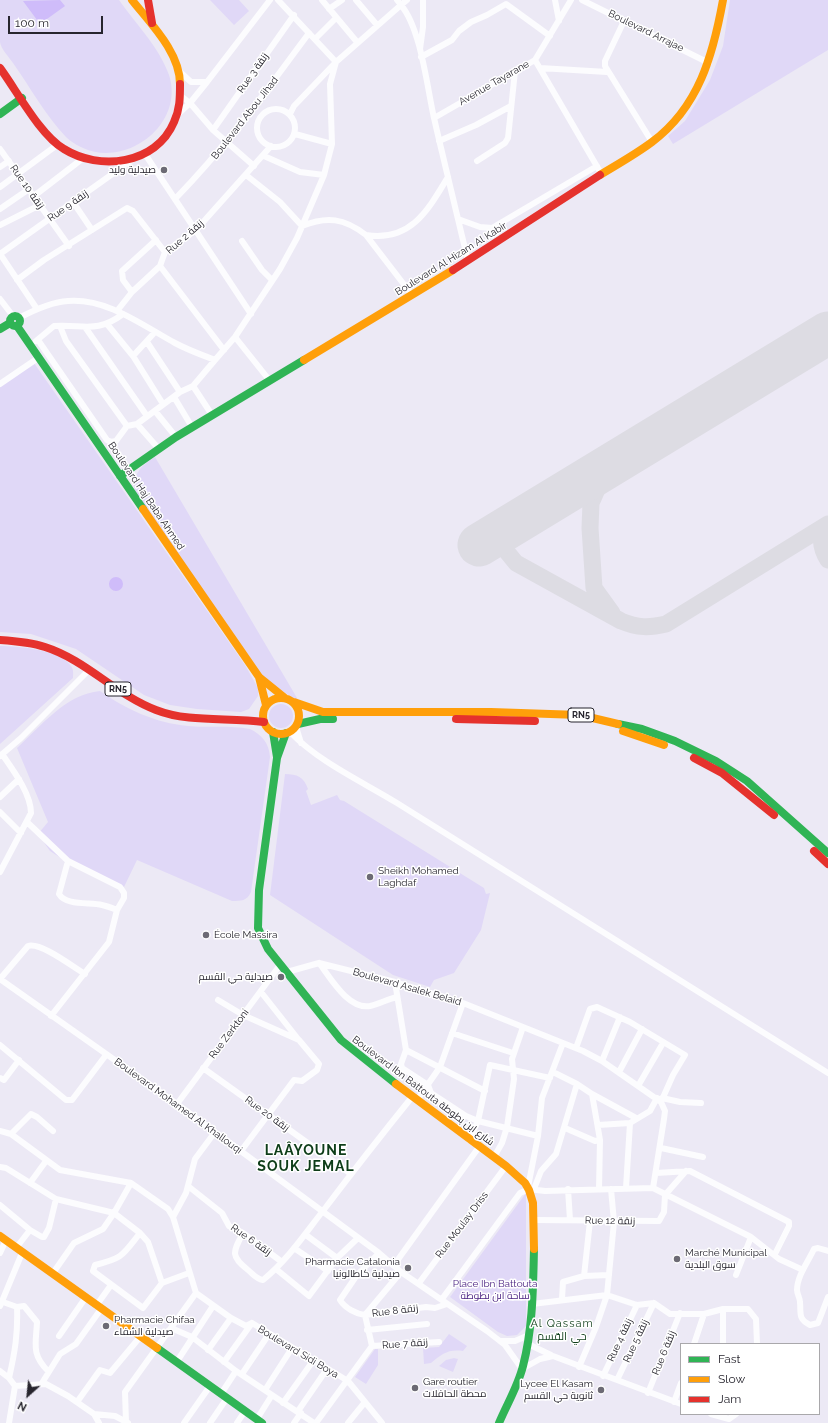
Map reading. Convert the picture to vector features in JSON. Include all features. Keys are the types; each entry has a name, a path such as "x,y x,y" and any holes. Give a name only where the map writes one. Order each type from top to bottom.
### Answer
{"main road":[{"path":"0,68 58,145 82,159 98,163 111,164 135,158 146,153 164,137 176,116 181,96 178,70 174,59 157,33 132,0"},
{"path":"148,0 150,18 157,33"},
{"name":"Boulevard Al Hizam Al Kabir","path":"120,476 158,448 468,261 652,142 679,118 703,80 715,47 723,0"},
{"path":"0,114 22,98"},
{"path":"0,329 15,321"},
{"name":"Boulevard Haj Baba Ahmed","path":"15,321 38,358 258,677"},
{"name":"RN5","path":"0,640 16,640 42,646 73,658 126,695 156,710 194,718 242,718 264,722"},
{"path":"258,677 286,698"},
{"path":"258,677 265,707 264,722 273,732 277,758"},
{"name":"RN5","path":"242,718 265,707 274,698 286,698 313,710 323,712 491,712 580,715 642,729 675,741 716,761 747,781 828,854"},
{"path":"277,758 300,713 294,702"},
{"name":"RN5","path":"273,732 292,729 320,719 584,723 625,731 683,753 722,773 767,810 828,864"},
{"name":"Boulevard Ibn Battouta شارع ابن بطوطة","path":"277,758 259,890 257,916 258,928 262,939 280,965 341,1040 414,1098 506,1166 530,1189"},
{"path":"498,1423 522,1369 528,1344 532,1304 534,1220 530,1189"},
{"path":"3,1238 19,1251 259,1421"}],"street":[{"path":"176,116 190,103 270,0"},
{"path":"278,0 294,15 336,62"},
{"path":"322,0 357,42"},
{"path":"329,10 342,0"},
{"path":"356,0 377,25"},
{"path":"290,114 294,106 336,62 377,25 399,2 407,0"},
{"path":"420,55 423,27 423,0"},
{"path":"555,0 559,21"},
{"name":"Avenue Tayarane","path":"434,118 535,60 571,0"},
{"name":"Boulevard Arrajae","path":"582,0 709,63"},
{"path":"399,2 411,22 420,55 468,261"},
{"path":"420,55 452,40 459,31 471,22 506,4 550,36"},
{"name":"Rue 3 زنقة","path":"213,130 294,15"},
{"path":"315,39 336,18"},
{"path":"624,21 605,61 607,72 652,142"},
{"name":"Boulevard Abou Jihad","path":"176,199 206,168 226,141 253,110 309,33"},
{"path":"535,60 602,175"},
{"path":"38,340 107,440 111,442 116,441 127,426 137,424 180,392 193,386 235,337 251,314 302,226 324,175 332,144 330,84 336,62"},
{"path":"540,68 607,72"},
{"path":"178,70 191,82 198,84 207,82"},
{"path":"478,161 505,143 508,138 515,71"},
{"path":"181,96 190,103 213,130 254,166"},
{"path":"439,140 476,126 512,106"},
{"path":"278,109 290,114 295,123 295,134 288,144 282,146 271,146 262,140 257,131 257,125 262,115 266,111 278,109"},
{"path":"253,110 262,115"},
{"path":"295,134 332,144"},
{"path":"0,187 58,145"},
{"name":"Rue 2 زنقة","path":"117,311 132,292 160,266 165,252 196,230 264,156 271,146"},
{"name":"Rue 10 زنقة","path":"0,149 69,246"},
{"path":"146,153 251,314"},
{"path":"264,156 300,172 324,175"},
{"name":"Rue 9 زنقة","path":"0,254 135,158"},
{"path":"34,196 82,159"},
{"path":"0,167 9,161"},
{"path":"458,219 480,227 492,228 597,166"},
{"path":"246,175 280,202 302,226"},
{"path":"366,235 381,237 393,235 420,219 448,177"},
{"path":"0,209 29,189"},
{"path":"73,202 92,230"},
{"path":"0,225 40,205"},
{"path":"17,280 44,260 69,246 127,208 133,211 165,252"},
{"path":"302,226 318,220 329,219 346,222 366,235 412,295"},
{"path":"132,292 123,280 122,271 156,240"},
{"path":"242,241 262,270 272,280"},
{"path":"0,254 37,309"},
{"path":"160,266 224,350"},
{"name":"Boulevard Haj Baba Ahmed","path":"0,299 15,321"},
{"path":"15,321 37,309 67,301 79,301 117,311 177,344 215,360"},
{"path":"30,346 54,326 102,326 108,324 123,314"},
{"path":"108,324 133,356 163,404"},
{"path":"60,326 66,341 127,426"},
{"path":"85,327 147,416"},
{"path":"133,356 155,332"},
{"path":"235,337 270,381"},
{"path":"147,342 180,392"},
{"path":"0,384 38,358"},
{"path":"193,386 212,415"},
{"path":"174,397 192,427"},
{"path":"155,411 176,437"},
{"path":"137,424 158,448"},
{"path":"0,872 31,813 31,807 19,779 1,755 37,722 89,670"},
{"path":"292,729 302,744 828,1073"},
{"path":"0,797 19,779"},
{"path":"0,812 21,833"},
{"path":"27,822 68,861 120,887 124,892 124,898 117,910 109,942 52,1016"},
{"path":"68,861 59,894 61,898 70,901 103,905 117,910"},
{"path":"0,979 28,946 31,945 43,949 85,974"},
{"path":"319,963 344,996 358,1005 370,1006 397,997"},
{"name":"Boulevard Asalek Belaid","path":"287,972 319,963 395,982 463,1003 576,1048 602,1061"},
{"name":"Rue Zerktoni","path":"177,1104 280,965"},
{"name":"Boulevard Mohamed Al Khallouqi","path":"0,979 177,1104 379,1253 401,1272 442,1298 447,1304 500,1341 522,1369"},
{"path":"395,982 406,1050 401,1064 402,1068 428,1085 431,1092 457,1110 478,1121 507,1127 538,1136"},
{"path":"241,1151 267,1114 294,1080 302,1081 317,1070 319,1064 261,992"},
{"path":"218,1000 243,1015 299,1040"},
{"path":"243,1233 234,1253 237,1261 263,1280 276,1269 306,1235 351,1174 414,1098 428,1085 440,1067 463,1003"},
{"path":"576,1048 590,1009 597,1007 620,1017 685,1055 660,1099 650,1111 633,1120 598,1125"},
{"path":"620,1017 602,1061 660,1099 701,1103"},
{"path":"494,1157 502,1143 507,1127 514,1079 513,1053 524,1027"},
{"path":"618,1072 642,1029"},
{"path":"452,1032 513,1053"},
{"path":"530,1189 542,1098 563,1043"},
{"path":"638,1086 663,1043"},
{"path":"0,1045 69,1101 72,1100 106,1055"},
{"path":"406,1050 484,1091"},
{"path":"0,1078 4,1080 19,1060"},
{"path":"469,1140 478,1121 490,1065 552,1075 577,1084 633,1120"},
{"name":"Rue 20 زنقة","path":"203,1068 351,1174"},
{"path":"442,1298 520,1194 530,1189 541,1171 556,1154 577,1084"},
{"path":"592,1094 594,1116 598,1125 600,1140 599,1189"},
{"path":"653,1188 661,1148 664,1111 660,1099"},
{"path":"10,1134 31,1114 37,1117 53,1131"},
{"path":"626,1188 633,1120"},
{"path":"565,1128 595,1141 600,1140"},
{"path":"0,1131 10,1134 60,1170 131,1183 164,1205 173,1217 196,1293 125,1392 127,1422"},
{"path":"173,1217 188,1186 195,1159 215,1132"},
{"path":"394,1265 479,1147"},
{"path":"661,1148 703,1157"},
{"path":"30,1183 46,1161"},
{"name":"Rue Moulay Driss","path":"419,1284 506,1166"},
{"path":"0,1167 6,1168 56,1199 114,1213 140,1233 152,1250 162,1283"},
{"path":"665,1195 686,1171"},
{"path":"656,1173 690,1171 789,1222 789,1226 775,1254"},
{"path":"52,1273 74,1243 103,1230 131,1183"},
{"name":"Rue 6 زنقة","path":"188,1186 222,1213 229,1226 243,1233 282,1262"},
{"path":"530,1189 545,1191 568,1189 653,1188 665,1195 681,1201 716,1221 751,1237 775,1254 779,1259 803,1270"},
{"path":"568,1189 570,1220"},
{"path":"579,1367 596,1327 607,1295 614,1222 611,1189"},
{"name":"Rue 12 زنقة","path":"534,1220 614,1222 658,1221 664,1212 665,1195"},
{"path":"0,1205 38,1236 44,1237 49,1228 56,1199"},
{"path":"584,1276 590,1221"},
{"path":"30,1230 19,1251 1,1304 17,1307 24,1306 37,1322 36,1354 39,1362 48,1371"},
{"path":"140,1233 122,1256 117,1259 94,1265 93,1271 142,1308 145,1308 162,1283 190,1273"},
{"path":"306,1235 338,1258"},
{"path":"736,1275 751,1237"},
{"path":"0,1253 3,1238"},
{"path":"276,1269 309,1296 314,1292 338,1258 358,1238"},
{"path":"294,1248 328,1271"},
{"path":"828,1251 818,1248 814,1249 803,1270 797,1291 800,1300 799,1314 803,1321 810,1325 818,1323 828,1297"},
{"name":"Rue 8 زنقة","path":"379,1253 356,1275 340,1300 345,1305 358,1314 365,1315 426,1307 435,1308 447,1304"},
{"path":"171,1328 192,1337 236,1371 315,1423 348,1381 372,1346 367,1330 365,1315 401,1272"},
{"path":"562,1299 563,1282 584,1276 609,1275"},
{"path":"42,1383 48,1371 60,1354 76,1344 99,1308 111,1285"},
{"name":"Boulevard Sidi Boya","path":"196,1293 231,1318 246,1326 252,1323 348,1381 379,1422"},
{"path":"532,1304 562,1299 607,1295 637,1305 654,1303 670,1314 704,1314 723,1309 748,1309 756,1319 757,1343"},
{"path":"59,1336 86,1298"},
{"name":"Rue 5 زنقة","path":"618,1378 654,1303"},
{"name":"Rue 4 زنقة","path":"603,1376 637,1305"},
{"path":"176,1363 214,1306"},
{"path":"9,1378 18,1334 17,1307"},
{"path":"722,1343 723,1309"},
{"name":"Rue 6 زنقة","path":"648,1393 680,1313"},
{"path":"694,1343 704,1314"},
{"path":"208,1350 231,1318"},
{"path":"224,1362 252,1323"},
{"path":"367,1330 428,1324"},
{"path":"242,1374 269,1334"},
{"path":"500,1341 515,1341 529,1335"},
{"path":"77,1402 100,1370 110,1373 140,1337"},
{"name":"Rue 7 زنقة","path":"372,1346 439,1342"},
{"path":"528,1344 579,1367 680,1404"},
{"path":"265,1390 292,1348"},
{"path":"522,1369 540,1359 552,1356"},
{"path":"283,1403 313,1361"},
{"path":"294,1423 328,1369"},
{"path":"0,1371 9,1378 15,1386 9,1423"},
{"path":"210,1423 236,1371"},
{"path":"15,1386 42,1383 55,1388 94,1414 99,1423"},
{"path":"184,1423 210,1386"},
{"path":"674,1402 680,1386"},
{"path":"259,1421 272,1395"},
{"path":"348,1423 365,1402"},
{"path":"237,1423 245,1411"},
{"path":"94,1414 115,1416 127,1422"},
{"path":"715,1415 729,1419 735,1415"}],"green space":[{"path":"0,0 119,0 153,45 169,75 172,93 168,110 160,125 148,137 134,147 117,152 100,153 76,145 66,137 51,120 5,53 0,42"},
{"path":"210,0 239,0 249,11 234,25"},
{"path":"730,0 828,0 828,50 673,144 668,136 685,121 710,80 723,46"},
{"path":"34,363 245,665 258,688 258,696 249,709 241,712 197,709 170,705 144,695 76,649 31,634 0,632 0,387"},
{"path":"155,457 300,703 265,679 135,493 134,487 138,472 145,464"},
{"path":"0,646 28,648 58,656 71,666 73,669 73,678 0,744"},
{"path":"100,691 120,704 141,714 164,722 188,726 234,727 250,729 264,740 270,757 251,892 246,899 241,901 232,901 137,860 124,887 70,864 50,851 38,834 48,822 17,748 55,712 65,705 88,693"},
{"path":"281,704 289,708 293,716 289,724 281,728 273,724 269,716 273,708"},
{"name":"Sheikh Mohamed Laghdaf","path":"285,774 300,777 302,779 308,789 306,791 311,805 337,795 340,800 344,801 484,888 486,894 490,893 481,930 454,973 434,980 430,987 393,975 270,895"},
{"name":"Place Ibn Battouta ساحة ابن بطوطة","path":"526,1193 526,1326 517,1335 507,1336 498,1332 450,1297"},
{"path":"449,1334 467,1346 463,1351 449,1352 431,1363 424,1364 423,1348 439,1347"},
{"path":"375,1349 378,1349 378,1365 366,1384 355,1377"},
{"path":"454,1358 458,1359 453,1372 439,1366 446,1360"}],"shaded area":[{"path":"60,0 65,6 40,24 23,1"},
{"path":"113,577 119,577 123,581 123,587 119,591 113,591 109,587 109,581"}],"taxiway":[{"path":"612,613 594,588 590,528 591,503 604,474 621,459"},
{"path":"828,524 822,538 823,551 828,560"},
{"path":"494,536 516,563 621,621 633,625 649,627 666,624 828,524"}],"runway":[{"path":"479,545 828,333"}],"traffic: fast":[{"path":"0,114 22,98"},
{"path":"13,316 17,316 19,317 20,321 19,325 13,326 10,323 10,319 13,316"},
{"path":"0,329 10,323"},
{"path":"17,326 143,509"},
{"path":"120,476 176,437 304,360"},
{"path":"298,724 320,719 333,719"},
{"path":"618,724 642,729 675,741 716,761 747,781 828,853"},
{"path":"273,732 277,757"},
{"path":"286,733 277,758 259,890 258,928 268,949 341,1040 396,1084"},
{"path":"499,1423 518,1381 526,1352 532,1308 534,1249"},
{"path":"157,1348 262,1423"}],"traffic: slow":[{"path":"132,0 170,49 179,72 180,84"},
{"path":"600,175 652,142 682,113 709,60 723,0"},
{"path":"304,360 453,270"},
{"path":"143,509 259,677 285,698"},
{"path":"259,677 266,705"},
{"path":"285,698 294,703 298,709 299,716 298,723 294,729 285,734 277,734 268,729 264,723 263,712 268,703 274,699 285,698"},
{"path":"294,702 323,712 491,712 580,715 618,724"},
{"path":"623,731 664,745"},
{"path":"396,1084 506,1166 525,1183 533,1203 534,1249"},
{"path":"0,1236 157,1348"}],"traffic: jam":[{"path":"148,0 152,23"},
{"path":"0,68 29,112 46,134 64,149 78,156 93,160 125,160 141,155 154,147 166,136 174,122 179,103 180,84"},
{"path":"453,270 600,175"},
{"path":"0,640 34,644 60,653 74,660 141,704 156,710 182,717 264,722"},
{"path":"456,719 535,721"},
{"path":"694,758 722,773 774,815"},
{"path":"814,851 828,864"}],"place":[{"name":"صيدلية وليد","path":"164,170"},
{"name":"Sheikh Mohamed Laghdaf","path":"370,877"},
{"name":"École Massira","path":"206,935"},
{"name":"صيدلية حي القسم","path":"281,977"},
{"name":"Marché Municipal سوق البلدية","path":"677,1259"},
{"name":"Pharmacie Catalonia صيدلية كاطالونيا","path":"408,1268"},
{"name":"Pharmacie Chifaa صيدلية الشفاء","path":"106,1326"},
{"name":"Gare routier محطة الحافلات","path":"415,1388"},
{"name":"Lycee El Kasam ثانوية حي القسم","path":"601,1390"}],"district":[{"name":"LAÂYOUNE SOUK JEMAL","path":"306,1160"},
{"name":"Al Qassam حي القسم","path":"562,1330"}]}
